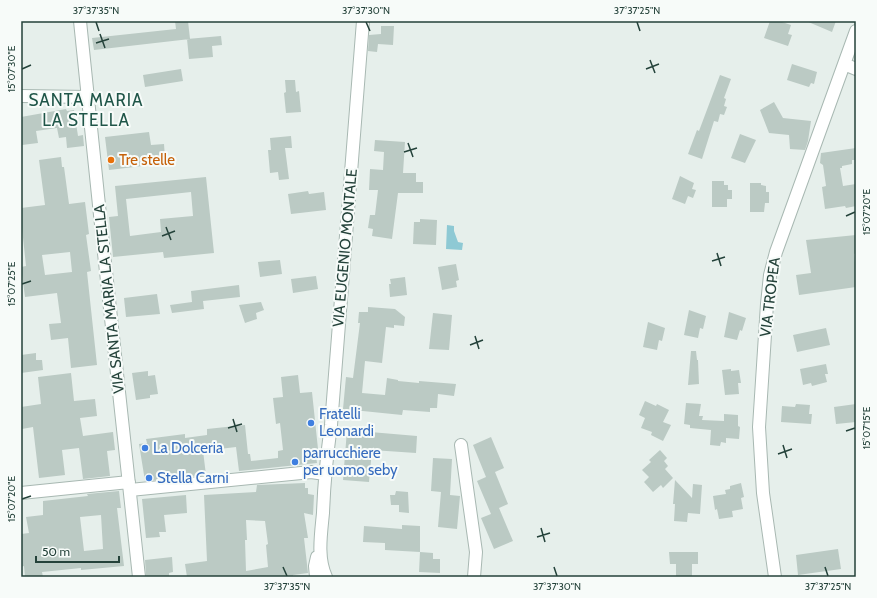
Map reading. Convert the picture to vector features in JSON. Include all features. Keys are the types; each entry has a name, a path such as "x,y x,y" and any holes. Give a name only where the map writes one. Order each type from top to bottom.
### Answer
{"street":[{"name":"VIA SANTA MARIA LA STELLA","path":"80,21 139,577"},
{"name":"VIA EUGENIO MONTALE","path":"322,530 325,474 332,409 363,21"},
{"name":"VIA TROPEA","path":"775,577 763,493 759,427 770,275 776,252 856,31"},
{"path":"844,64 856,69"},
{"path":"21,96 88,97"},
{"path":"461,445 476,552 474,577"},
{"path":"21,493 311,472 325,474"},
{"path":"316,577 315,566 322,530"},
{"path":"322,530 321,564 326,577"}],"water":[{"path":"447,225 454,226 454,231 458,242 463,243 462,250 446,249"}],"building":[{"path":"175,21 188,21 190,39 94,50 92,38 176,29"},
{"path":"770,21 779,21 791,25 788,34 792,35 788,46 764,38"},
{"path":"806,21 836,21 832,32"},
{"path":"381,26 394,26 393,45 378,44 377,52 368,51 369,35 381,34"},
{"path":"221,36 222,45 212,46 213,57 189,59 187,39"},
{"path":"792,64 817,72 814,84 811,83 809,87 787,80"},
{"path":"181,69 183,81 145,87 143,75"},
{"path":"720,75 731,79 724,98 726,99 724,106 727,107 724,115 720,114 718,122 714,121 702,159 688,154 697,130 699,131"},
{"path":"285,80 295,80 296,92 299,91 301,112 286,113 284,93 286,92"},
{"path":"774,102 783,118 811,121 805,150 790,149 789,135 769,133 760,110"},
{"path":"66,109 67,111 74,110 78,136 83,135 84,146 67,148 66,137 59,138 57,128 36,131 38,143 22,145 21,117"},
{"path":"149,132 151,145 164,144 165,158 150,160 151,165 109,170 105,137"},
{"path":"740,134 756,140 745,163 731,158"},
{"path":"291,136 292,148 285,148 289,179 279,180 278,172 270,173 268,150 271,150 270,138"},
{"path":"375,140 405,142 403,173 416,173 416,182 423,182 423,193 398,193 392,239 372,236 373,229 368,228 370,215 375,215 378,190 369,190 370,169 383,170 384,152 374,151"},
{"path":"856,148 856,160 852,160 852,164 842,166 842,168 840,168 843,186 856,184 856,206 825,209 822,187 826,186 823,165 820,163 821,153"},
{"path":"61,157 62,167 64,167 69,204 85,202 89,234 86,235 91,271 87,272 97,365 71,368 68,338 51,340 49,324 61,323 57,293 25,297 21,267 26,266 21,228 21,208 45,205 39,160","holes":["70,252 72,272 45,275 42,255"]},
{"path":"680,176 694,183 692,189 696,190 693,198 688,196 685,204 672,199"},
{"path":"206,177 214,253 164,258 163,252 113,257 109,217 118,216 115,186","holes":["191,192 193,216 160,219 161,232 130,236 126,199"]},
{"path":"712,181 724,181 724,185 728,185 728,190 732,190 732,199 727,199 727,207 712,207"},
{"path":"750,183 761,183 761,185 766,186 766,192 769,192 769,203 765,203 764,212 750,212"},
{"path":"308,191 309,194 324,192 326,210 291,214 288,194"},
{"path":"420,219 437,220 436,245 413,244 414,222 420,222"},
{"path":"856,235 856,253 854,254 856,287 799,295 796,275 811,273 806,240"},
{"path":"280,260 282,274 260,277 258,262"},
{"path":"456,264 459,280 456,281 457,287 442,290 438,267"},
{"path":"316,276 318,289 293,293 291,279"},
{"path":"405,277 407,295 390,297 390,279"},
{"path":"239,285 240,297 203,301 204,309 172,313 170,305 192,302 191,291"},
{"path":"157,294 160,314 126,317 124,298"},
{"path":"261,302 264,310 256,313 257,319 245,323 239,305"},
{"path":"368,307 395,309 405,317 404,326 394,325 394,328 386,327 382,363 365,361 362,393 385,395 387,378 398,381 419,383 419,381 456,384 454,396 438,394 437,408 430,408 430,412 403,410 402,415 343,409 346,377 353,378 360,323 358,323 359,312 368,312"},
{"path":"689,310 706,316 703,329 700,328 698,338 684,335"},
{"path":"729,312 746,318 742,331 740,330 737,340 724,337"},
{"path":"433,313 452,315 449,350 429,349"},
{"path":"648,322 665,328 662,341 659,340 657,350 643,347"},
{"path":"826,328 830,345 797,352 793,335"},
{"path":"691,351 696,351 699,384 688,385"},
{"path":"36,353 36,360 42,360 43,370 21,373 21,355"},
{"path":"826,364 828,374 825,374 827,382 812,386 811,383 803,385 800,369"},
{"path":"731,369 731,371 739,370 741,383 738,383 739,394 725,395 722,370"},
{"path":"148,371 148,376 155,375 158,394 150,395 150,398 136,400 132,373"},
{"path":"71,373 74,401 95,399 97,416 80,418 83,436 113,432 115,450 107,451 110,476 83,479 79,448 62,450 65,475 39,478 33,427 22,429 21,407 41,404 38,377"},
{"path":"298,375 300,393 312,392 318,449 315,450 317,463 239,471 236,447 203,451 206,475 145,481 139,444 147,443 146,439 185,434 185,438 207,435 207,429 245,425 248,454 250,454 251,461 278,458 278,451 283,450 280,423 276,424 273,398 283,397 281,377"},
{"path":"645,401 656,406 657,404 669,410 663,422 671,425 663,441 651,435 652,432 641,428 645,418 639,415"},
{"path":"686,403 701,404 699,416 703,416 702,420 724,421 724,414 738,415 738,426 740,427 739,439 726,438 726,443 721,442 720,446 710,445 711,430 690,428 690,425 684,424"},
{"path":"796,404 810,405 809,414 812,414 811,424 781,422 782,406 795,407"},
{"path":"856,404 856,422 836,424 834,407"},
{"path":"347,430 417,436 416,453 372,450 369,482 343,480"},
{"path":"491,437 504,468 495,472 508,504 499,508 513,541 494,549 481,518 491,514 477,481 486,477 473,445"},
{"path":"660,450 667,458 664,461 668,466 665,469 673,478 663,488 661,485 653,492 644,482 649,477 642,470 651,462 649,460"},
{"path":"433,458 452,459 450,495 460,496 457,529 438,527 441,492 431,491"},
{"path":"675,480 692,498 693,484 702,485 700,514 688,513 687,522 674,521 675,504 673,504"},
{"path":"305,483 305,488 308,488 308,494 314,495 313,515 304,513 308,538 304,538 308,573 293,575 293,577 187,577 185,564 207,561 204,495 256,492 257,485","holes":["246,520 265,521 268,544 266,545 268,567 246,571"]},
{"path":"741,483 744,497 741,498 743,509 732,511 733,517 719,519 717,509 715,510 713,496 726,494 725,490 730,489 730,486"},
{"path":"119,491 121,508 117,508 124,566 42,572 43,577 25,577 24,566 21,567 21,534 29,533 26,517 43,515 43,501 88,496 87,494","holes":["101,515 103,549 84,551 80,517"]},
{"path":"396,491 408,492 409,513 399,512 399,505 391,505 390,495 395,495"},
{"path":"186,495 187,513 164,515 166,532 159,532 160,537 146,538 142,499"},
{"path":"402,525 420,526 420,552 385,550 385,543 363,542 364,526 402,529"},
{"path":"838,549 841,569 798,575 796,555"},
{"path":"420,552 433,553 433,559 440,559 440,573 419,572"},
{"path":"669,552 698,552 698,564 692,564 692,576 676,576 676,564 670,564"},
{"path":"172,557 173,572 169,573 169,577 146,576 145,560"}],"place":[{"name":"Tre stelle","path":"111,160"},
{"name":"Fratelli Leonardi","path":"311,423"},
{"name":"La Dolceria","path":"145,448"},
{"name":"parrucchiere per uomo seby","path":"295,462"},
{"name":"Stella Carni","path":"149,478"}],"district":[{"name":"SANTA MARIA LA STELLA","path":"86,110"}]}
